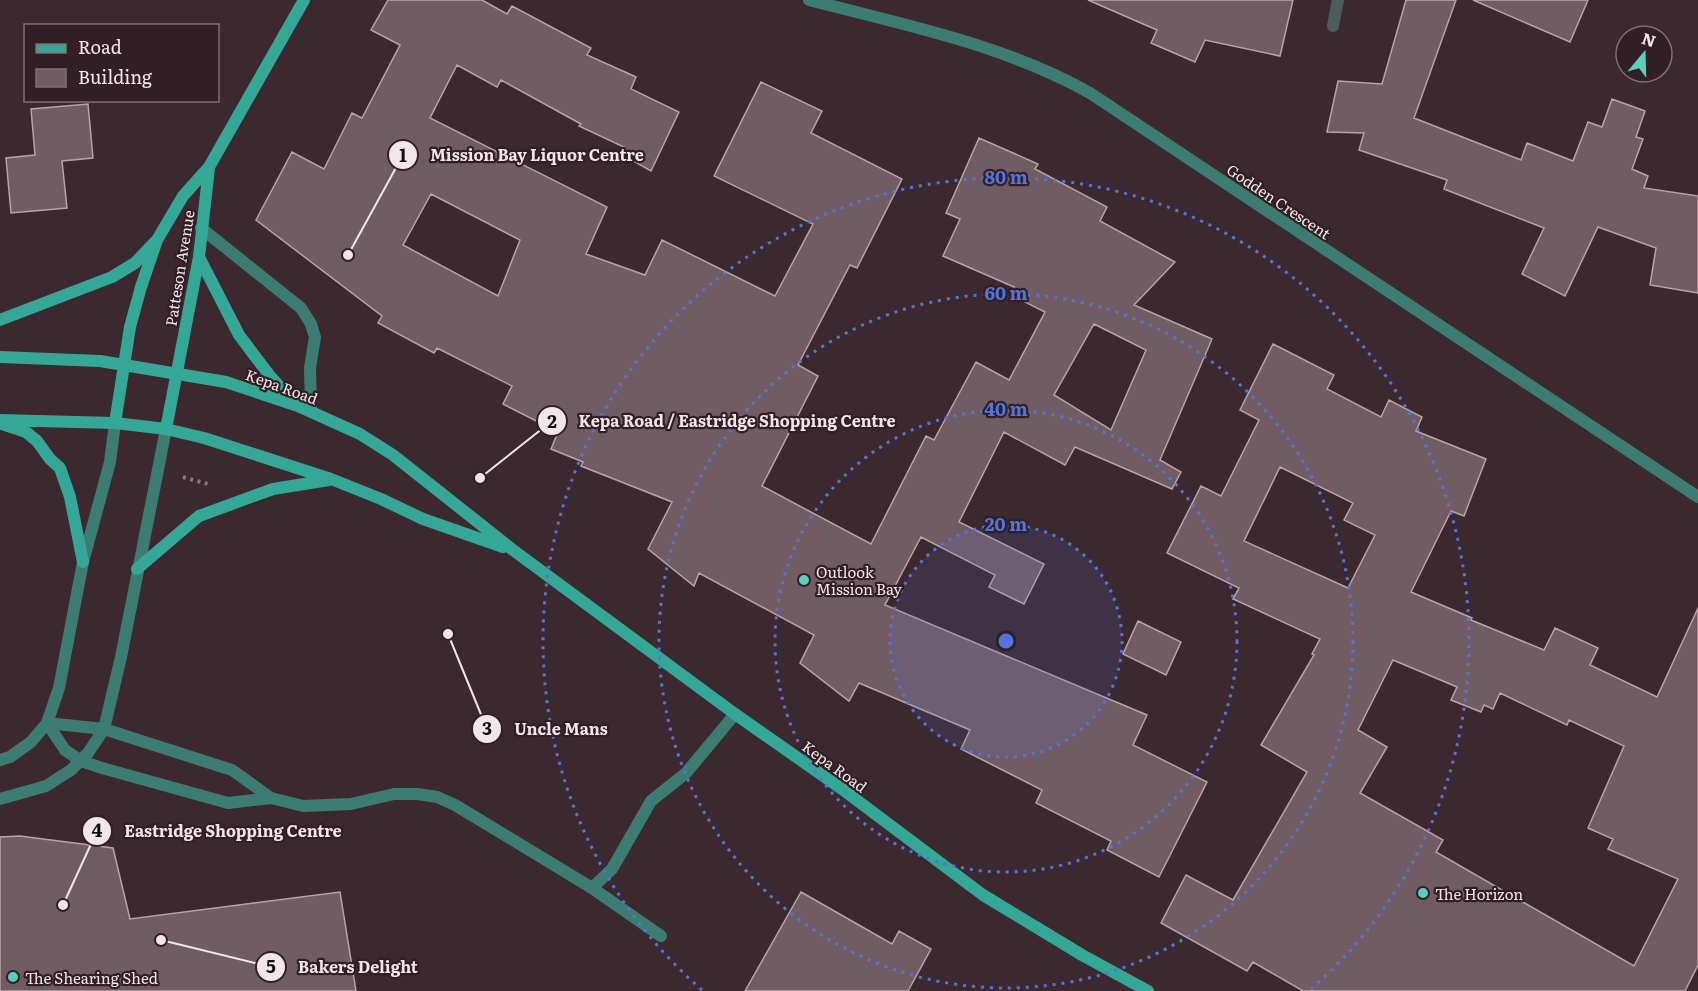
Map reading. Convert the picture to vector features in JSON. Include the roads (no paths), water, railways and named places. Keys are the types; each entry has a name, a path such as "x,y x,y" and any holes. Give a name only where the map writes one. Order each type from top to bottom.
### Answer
{"main road":[{"name":"Patteson Avenue","path":"115,423 130,327 157,240 183,196 209,167 304,0"},
{"name":"Patteson Avenue","path":"166,429 199,257 209,167"},
{"path":"0,320 112,277 135,262 157,240"},
{"path":"199,257 239,335 270,376 298,406"},
{"name":"Kepa Road","path":"0,357 77,359 124,364 226,382 311,411 360,434 393,454 513,550 735,714 842,789 983,895 1082,955 1148,991"},
{"path":"0,422 26,432 37,441 60,468 70,497 83,562"},
{"name":"Kepa Road","path":"0,422 115,423 166,429 204,438 331,479 423,519 513,550"},
{"path":"137,569 199,516 273,489 331,479"}],"street":[{"name":"Godden Crescent","path":"809,0 954,38 1040,67 1074,84 1698,498"},
{"path":"201,228 301,308 311,324 315,337 309,384 311,411"},
{"path":"0,760 10,757 31,742 47,723 58,688 83,562 110,462 115,423"},
{"path":"0,799 46,786 72,770 104,729 121,657 166,429"},
{"path":"592,888 612,869 651,801 686,773 735,714"},
{"path":"47,723 104,729 232,770 271,798"},
{"path":"47,723 65,750 81,761 228,803 271,798 303,806 328,806 351,804 394,794 437,797 455,805 592,888 661,936"}],"waterway":[{"path":"1333,26 1338,0"}],"place":[{"name":"Mission Bay Liquor Centre","path":"348,255"},
{"name":"Kepa Road / Eastridge Shopping Centre","path":"480,478"},
{"name":"Outlook Mission Bay","path":"804,580"},
{"name":"Uncle Mans","path":"448,634"},
{"name":"The Horizon","path":"1423,893"},
{"name":"Eastridge Shopping Centre","path":"63,905"},
{"name":"Bakers Delight","path":"161,940"},
{"name":"The Shearing Shed","path":"13,977"}]}
